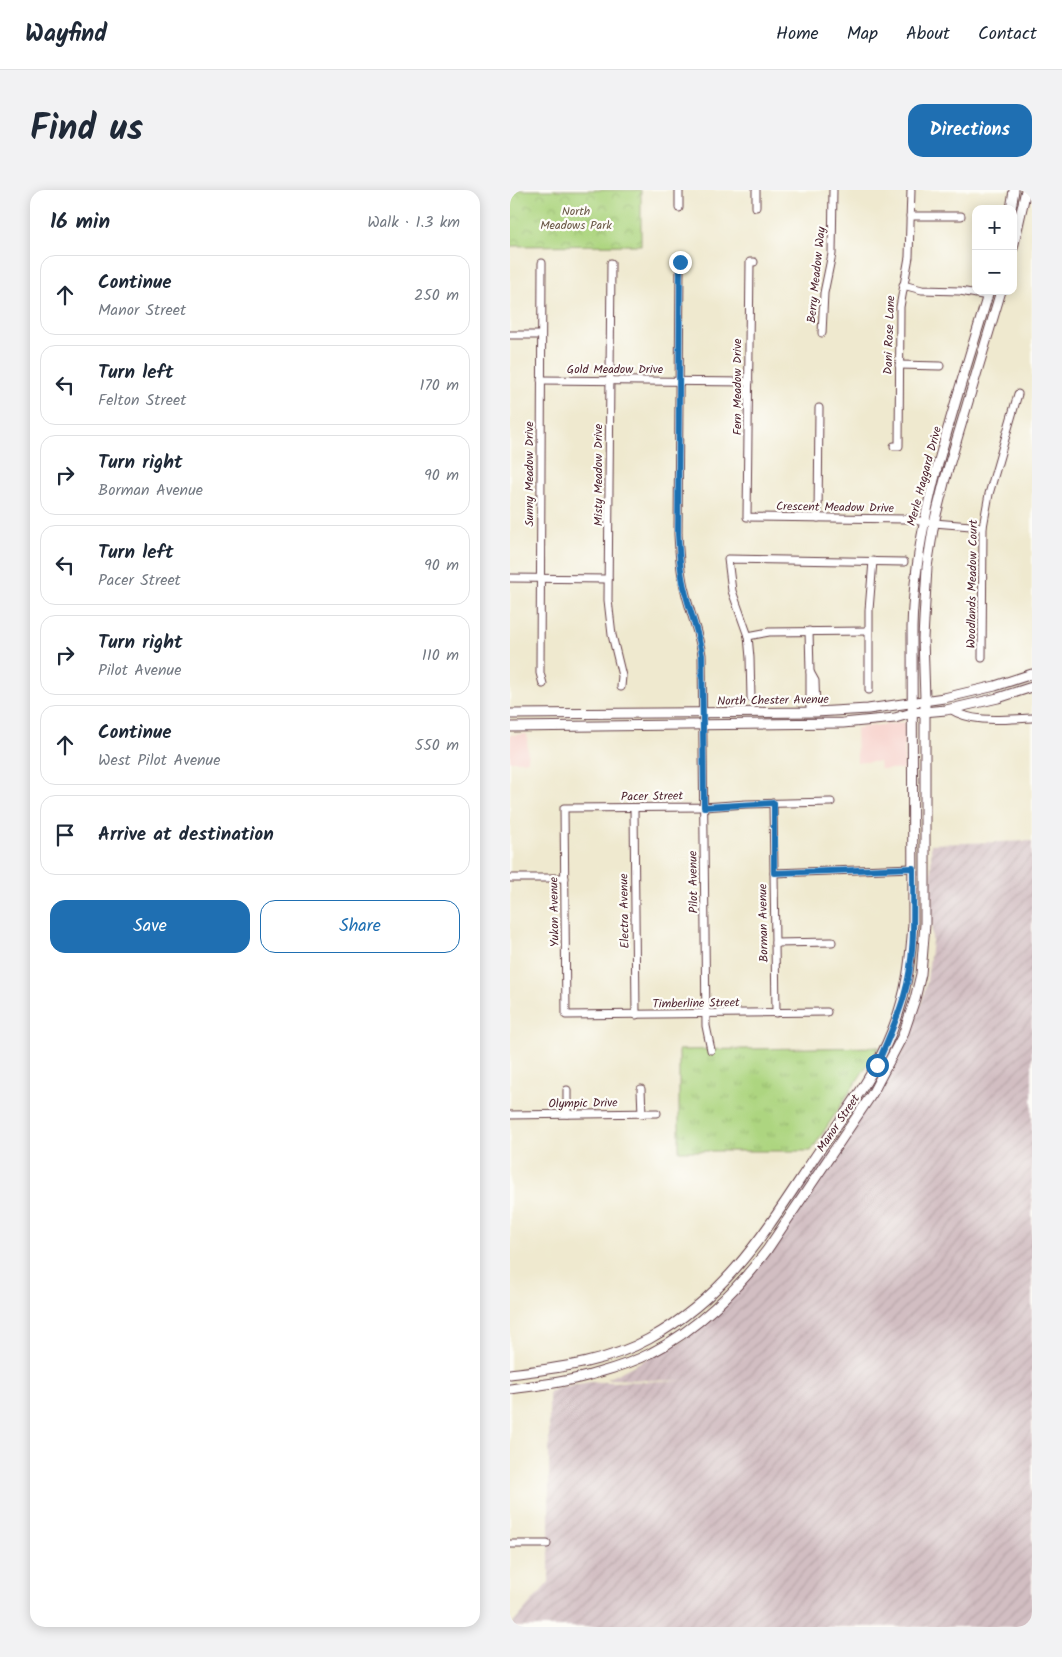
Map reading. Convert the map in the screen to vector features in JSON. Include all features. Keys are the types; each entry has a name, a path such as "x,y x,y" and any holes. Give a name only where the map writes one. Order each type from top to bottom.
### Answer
{"main road":[{"path":"1012,205 1014,190"},
{"path":"1017,230 1026,190"},
{"name":"Merle Haggard Drive","path":"912,702 914,596 924,522 932,483 989,295"},
{"name":"Merle Haggard Drive","path":"925,699 924,608 928,554 934,523 950,464 1000,295"},
{"name":"North Chester Avenue","path":"510,714 813,712 885,707 925,699 944,698 1032,674"},
{"name":"North Chester Avenue","path":"510,727 843,723 895,718 912,713 950,709 1032,687"},
{"name":"Manor Street","path":"510,1389 573,1379 606,1371 651,1353 686,1332 750,1273 872,1094 903,1035 921,974 925,924 925,699"},
{"name":"Manor Street","path":"510,1374 587,1363 647,1341 694,1310 720,1287 758,1242 877,1065 892,1031 904,996 909,972 913,924 912,702"}],"street":[{"path":"679,190 679,208"},
{"path":"756,190 756,207"},
{"name":"Berry Meadow Way","path":"822,333 824,293 832,254 833,190"},
{"name":"Dani Rose Lane","path":"894,446 899,446 900,307 910,257 911,190"},
{"path":"910,216 962,216"},
{"name":"Misty Meadow Drive","path":"611,262 608,579 609,618 615,652 622,676 621,687"},
{"name":"Pilot Avenue","path":"680,262 679,552 684,589 702,655 706,1026 711,1050"},
{"name":"Fern Meadow Drive","path":"747,517 750,262 754,262"},
{"name":"Sunny Meadow Drive","path":"542,263 539,578 540,673 543,684"},
{"path":"903,285 922,290 972,292"},
{"path":"510,335 541,336"},
{"path":"899,365 940,366"},
{"name":"Gold Meadow Drive","path":"541,380 748,382"},
{"name":"Woodlands Meadow Court","path":"982,658 983,527 989,494 1018,394"},
{"path":"818,518 819,408"},
{"name":"Crescent Meadow Drive","path":"747,517 906,519 983,527"},
{"path":"750,698 748,636 732,590 728,559 904,562"},
{"path":"869,690 868,630 873,561"},
{"path":"510,578 608,579"},
{"path":"748,636 769,632 868,630"},
{"path":"809,631 810,672 815,681 813,712"},
{"path":"950,709 959,715 979,718 1032,718"},
{"name":"Pacer Street","path":"564,808 704,807 831,802"},
{"name":"Borman Avenue","path":"774,803 776,1013"},
{"name":"Yukon Avenue","path":"564,808 566,1015"},
{"name":"Electra Avenue","path":"634,808 636,1015"},
{"path":"774,873 913,868"},
{"path":"510,878 565,878"},
{"path":"775,943 832,942"},
{"name":"Timberline Street","path":"566,1015 827,1012"},
{"path":"641,1089 642,1114"},
{"path":"567,1090 567,1114"},
{"name":"Olympic Drive","path":"510,1115 657,1113"},
{"path":"510,1544 547,1544"}],"shaded area":[{"path":"905,722 904,769 880,769 879,762 857,762 856,728"},
{"path":"527,734 528,761 510,761 510,735"},
{"path":"1032,841 1032,1627 510,1627 549,1582 549,1392 561,1387 590,1382 689,1381 607,1379 682,1341 752,1274 812,1174 885,1084 908,1041 927,981 932,941 931,844"}],"green space":[{"name":"North Meadows Park","path":"510,190 641,190 641,245 510,246"},
{"path":"879,1047 811,1151 679,1151 679,1050"}],"route":[{"path":"680,262 678,534 684,589 697,630 702,655 704,807 774,803 774,873 913,868 913,924 909,972 904,996 892,1031 877,1065"}]}
